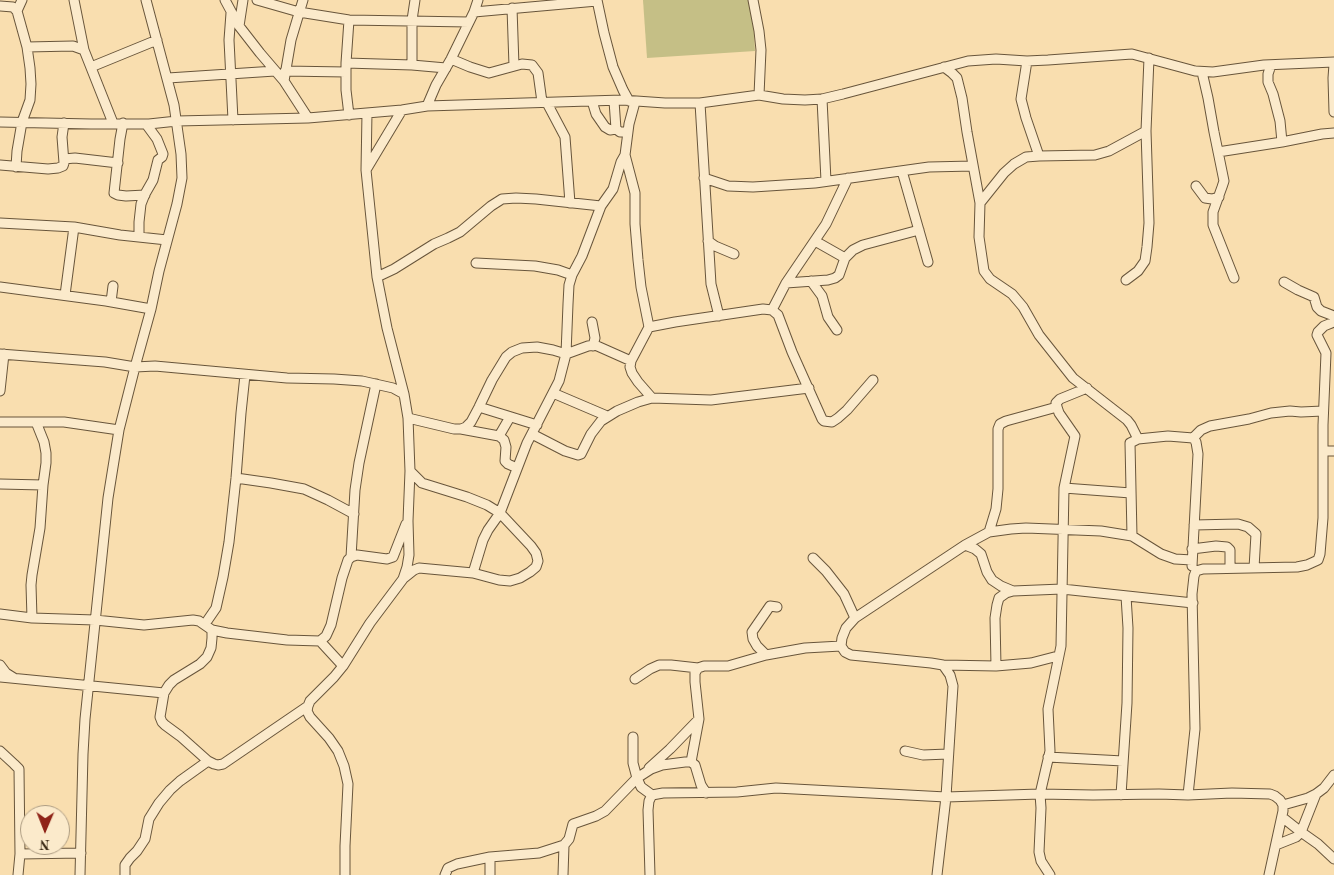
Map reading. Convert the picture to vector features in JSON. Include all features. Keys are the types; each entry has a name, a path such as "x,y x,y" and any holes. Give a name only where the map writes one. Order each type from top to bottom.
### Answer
{"street":[{"path":"16,11 22,0"},
{"path":"74,0 84,50 113,123"},
{"path":"80,875 83,754 108,498 134,367 178,204 182,178 177,122 168,78 146,0"},
{"path":"225,0 240,26 284,81 308,118"},
{"path":"240,26 243,0"},
{"path":"257,0 299,12 350,20 469,22"},
{"path":"284,81 291,40 303,0"},
{"path":"412,65 414,0"},
{"path":"426,106 451,59 478,0"},
{"path":"753,0 761,50 759,95"},
{"path":"474,12 512,8 532,3 597,1 613,67 623,90 632,101 625,155 635,193 635,224 640,278 649,328 631,361 630,367 638,382 652,398"},
{"path":"0,6 13,7 16,11 27,47 30,68 30,95 22,122 16,167"},
{"path":"512,8 514,66"},
{"path":"231,13 229,40 233,120"},
{"path":"349,115 346,67 350,20"},
{"path":"91,67 157,40"},
{"path":"27,47 73,46 84,50"},
{"path":"0,122 146,124 308,118 402,110 426,106 592,101 632,101 665,104 700,103 759,95 783,99 822,99 968,60 1027,61 1132,54 1202,72 1271,65 1334,63 1334,112"},
{"path":"1126,280 1138,271 1145,261 1147,247 1149,214 1146,131 1150,58"},
{"path":"451,59 489,73 522,64 532,65 538,73 545,103 565,137 570,203"},
{"path":"1027,61 1021,99 1039,156"},
{"path":"286,71 412,65 446,68"},
{"path":"1271,65 1268,82 1280,121 1282,142"},
{"path":"944,67 952,72 960,84 980,203 979,237 984,271 990,279 1012,294 1023,307 1039,335 1073,378 1127,420 1138,439"},
{"path":"168,78 275,71"},
{"path":"1202,72 1224,181 1213,212 1213,225 1234,278"},
{"path":"822,99 826,181"},
{"path":"592,101 596,114 605,127 610,130 616,129 620,132 628,132"},
{"path":"614,101 616,129"},
{"path":"700,103 711,284 719,316"},
{"path":"366,170 402,110"},
{"path":"345,875 348,784 338,751 330,738 310,717 307,711 308,706 310,701 334,677 403,578 409,555 410,471 408,418 404,394 386,328 377,277 366,170 367,113"},
{"path":"0,165 48,169 63,166 62,137 64,123"},
{"path":"124,123 120,139 114,193 126,196 145,195"},
{"path":"139,237 139,213 145,195 153,180 158,160 164,154 157,139 146,124"},
{"path":"980,203 1014,164 1026,157 1096,155 1109,151 1146,131"},
{"path":"1218,152 1334,133"},
{"path":"473,573 483,540 500,513 532,434 559,382 566,354 568,304 572,275 582,256 601,206 614,189 621,162 625,155"},
{"path":"64,159 75,158 118,163"},
{"path":"704,178 717,184 728,186 786,185 929,167 973,166"},
{"path":"902,171 928,262"},
{"path":"772,310 786,284 826,224 848,178"},
{"path":"1196,186 1205,198 1219,197"},
{"path":"377,277 394,269 434,244 460,232 502,199 536,199 601,206"},
{"path":"0,223 74,226 120,235 167,240"},
{"path":"65,295 74,226"},
{"path":"786,284 835,278 839,275 845,258 853,250 864,245 919,230"},
{"path":"708,241 734,254"},
{"path":"815,241 845,258"},
{"path":"476,263 536,266 572,275"},
{"path":"811,282 822,296 828,317 837,330"},
{"path":"1284,282 1314,297 1317,307 1321,311 1334,316"},
{"path":"111,302 113,286"},
{"path":"0,287 151,309"},
{"path":"649,328 675,322 763,309 772,310 778,315 792,352 822,419 828,423 848,410 873,380"},
{"path":"592,322 595,338 594,346"},
{"path":"1188,795 1196,729 1192,582 1196,571 1203,569 1302,566 1318,560 1322,540 1323,411 1326,353 1317,335 1324,326 1334,322"},
{"path":"461,429 471,422 492,380 506,358 512,352 522,348 553,350 566,354 588,346 594,346 631,361"},
{"path":"0,391 2,354 105,362 134,367 164,367 287,378 343,379 393,388 404,394"},
{"path":"245,375 229,542 220,595 208,627 212,638 211,648 207,657 200,664 174,680 164,692 160,717 162,722 208,761 218,765 223,764 308,706"},
{"path":"351,557 355,490 376,384"},
{"path":"532,434 565,451 578,455 581,454 591,434 601,421 607,416 638,402 652,398 711,400 809,388"},
{"path":"1050,875 1041,860 1039,852 1040,794 1050,742 1048,709 1062,636 1064,488 1074,436 1056,407 1056,403 1060,399 1087,388"},
{"path":"553,393 607,416"},
{"path":"479,407 537,425"},
{"path":"989,532 996,509 998,490 998,429 1000,424 1056,407"},
{"path":"1132,536 1130,443 1138,439 1168,436 1193,438 1201,430 1210,426 1277,412 1323,411"},
{"path":"498,436 510,417"},
{"path":"408,418 454,429 498,436 506,443 505,461 517,468"},
{"path":"0,422 64,422 120,430"},
{"path":"32,618 32,574 40,528 46,453 36,422"},
{"path":"1193,438 1196,442 1198,454 1192,549 1194,576"},
{"path":"1323,452 1334,450"},
{"path":"403,578 419,568 473,573 510,581 530,572 536,567 538,561 536,553 531,546 500,513 487,505 467,497 422,483 410,471"},
{"path":"236,478 304,489 354,514"},
{"path":"0,484 43,485"},
{"path":"1064,488 1131,493"},
{"path":"0,614 32,618 95,620 144,625 193,620 227,634 320,641 326,636 331,625 348,560 357,555 387,559 393,557 408,521"},
{"path":"1194,525 1238,524 1248,527 1256,534 1254,568"},
{"path":"1058,656 1031,662 996,666 943,665 916,660 851,655 845,652 841,646 846,628 855,618 989,532 1026,528 1101,531 1132,536 1161,554 1175,559 1192,560"},
{"path":"966,545 980,554 992,580 1013,591"},
{"path":"1192,549 1227,546 1230,550 1230,568"},
{"path":"813,558 844,594 855,618"},
{"path":"996,666 995,618 1000,598 1006,593 1062,589 1193,603"},
{"path":"1120,795 1127,703 1128,628 1126,596"},
{"path":"766,655 757,646 752,632 770,606 777,607"},
{"path":"320,641 342,666"},
{"path":"635,679 659,665 698,668 704,666 728,666 766,655 805,648 841,646"},
{"path":"0,665 6,673 15,679"},
{"path":"937,875 946,797 953,686 950,675 943,665"},
{"path":"698,668 695,673 695,682 699,718 692,762 695,764 701,785 706,793"},
{"path":"0,678 164,692"},
{"path":"445,875 448,868 457,864 490,857 539,853 564,845 569,839 573,824 605,811 637,778 650,769 699,718"},
{"path":"633,737 633,763 637,778 641,787 652,795 776,788 946,797 1040,794 1270,794 1276,796 1283,805 1270,875"},
{"path":"0,751 18,770 20,854 18,875"},
{"path":"905,751 923,755 948,754"},
{"path":"1048,757 1123,761"},
{"path":"125,875 125,865 145,839 152,812 170,790 208,761"},
{"path":"633,763 650,769 662,765 692,762"},
{"path":"1283,805 1316,794 1324,788 1334,775"},
{"path":"1276,845 1296,837 1301,832 1316,794"},
{"path":"650,875 648,810 652,795"},
{"path":"1282,817 1318,844 1334,860"},
{"path":"564,845 564,875"},
{"path":"70,854 81,854"},
{"path":"490,857 490,875"}],"shaded area":[{"path":"643,0 752,0 755,51 647,58"}]}
